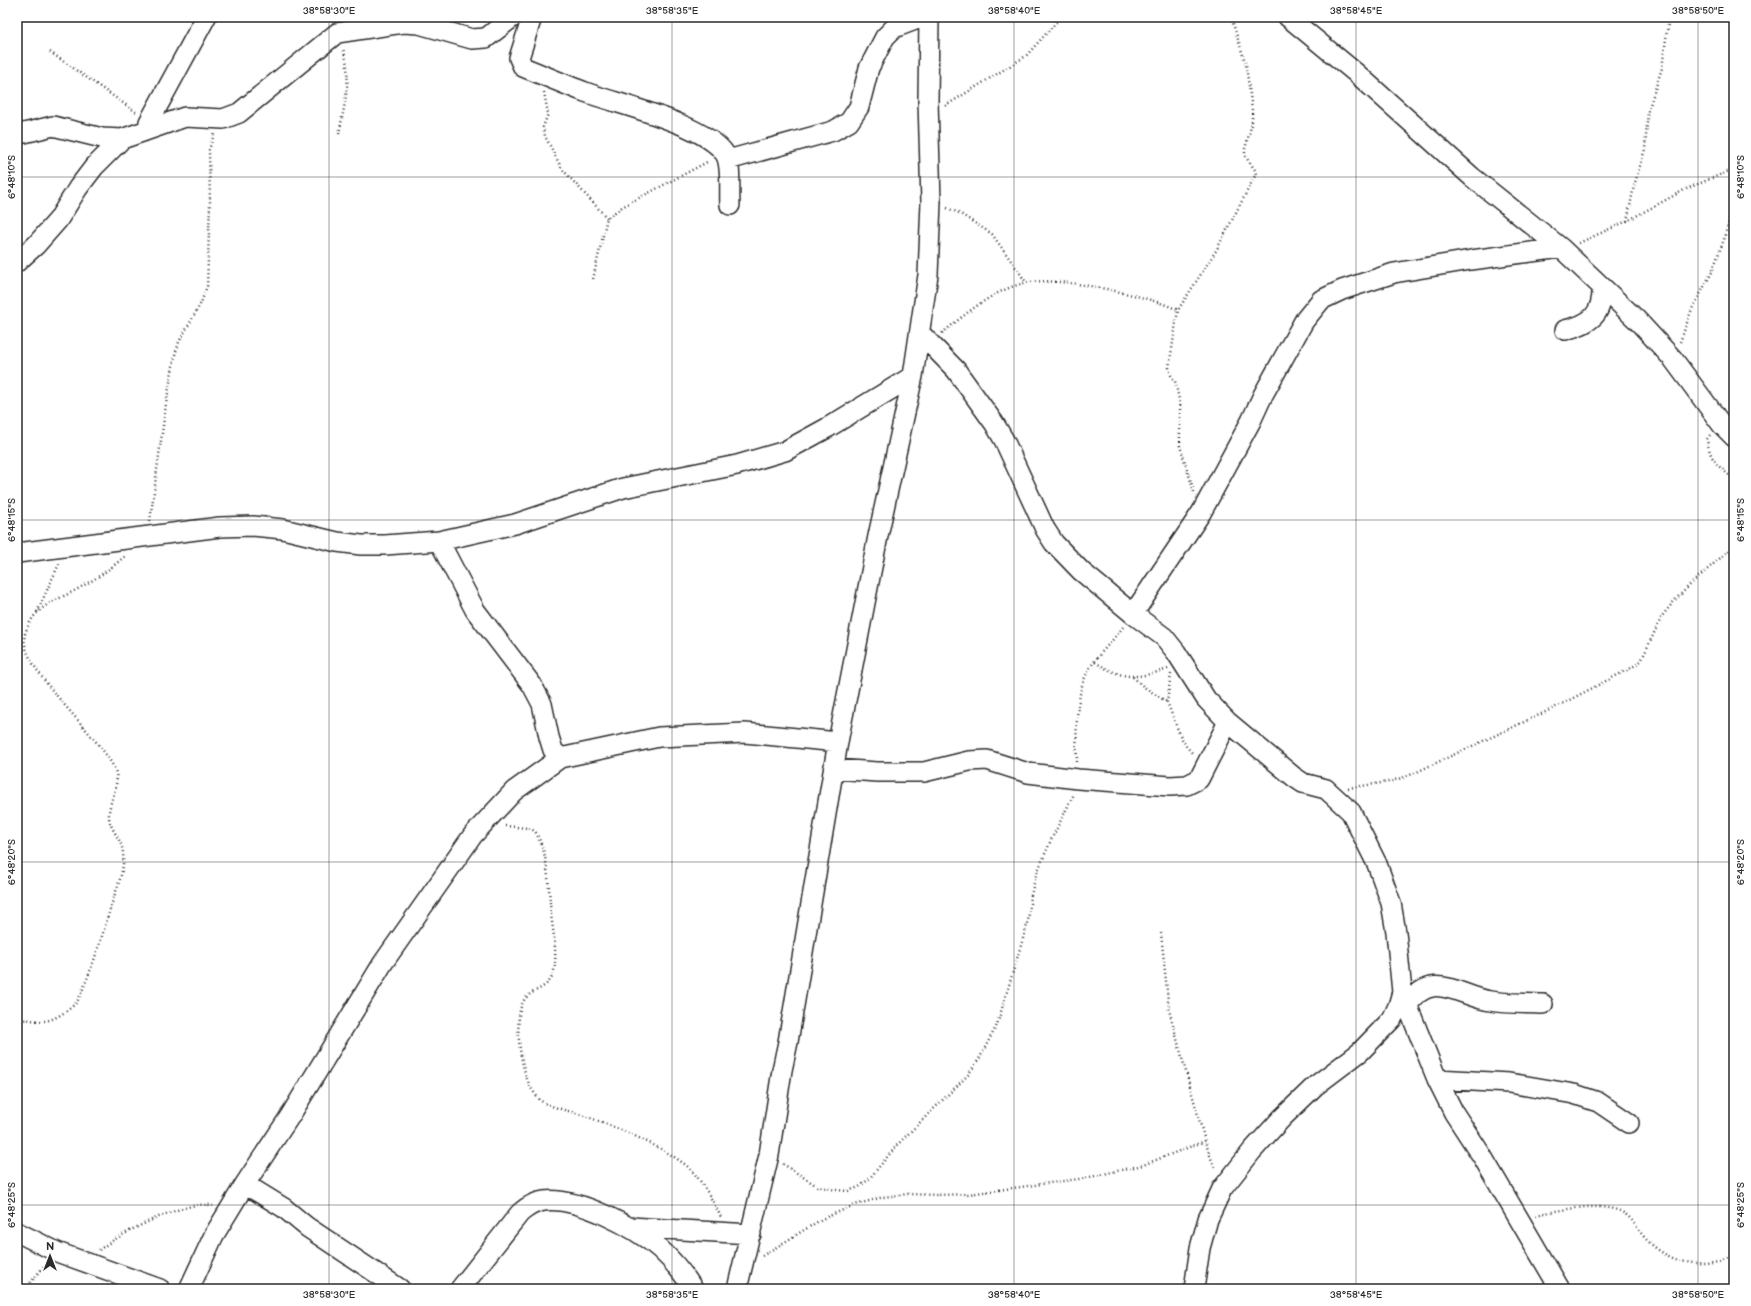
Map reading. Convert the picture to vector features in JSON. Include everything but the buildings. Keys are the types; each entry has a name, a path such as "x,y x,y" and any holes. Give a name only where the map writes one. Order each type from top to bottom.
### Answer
{"street":[{"path":"148,125 206,17"},
{"path":"17,262 36,245 58,220 78,188 94,167 122,138 148,125 185,117 223,118 239,113 337,32 403,23 419,24 472,39 486,38 513,17"},
{"path":"532,17 519,58 523,67 585,92 683,125 704,135 726,157 730,205"},
{"path":"726,157 833,131 849,122 859,107 869,68 885,37 894,28 923,17"},
{"path":"737,1289 769,1155 782,1070 835,769 838,742 878,536 913,376 925,338 931,202 929,17"},
{"path":"1288,17 1356,73 1472,177 1561,248 1637,320 1673,359 1728,431"},
{"path":"17,133 24,133 52,126 102,138 122,138"},
{"path":"1133,614 1201,513 1251,421 1266,388 1304,321 1321,300 1342,290 1394,273 1471,260 1561,248"},
{"path":"1565,330 1582,325 1592,317 1600,305 1602,287"},
{"path":"925,338 956,370 994,423 1004,440 1045,530 1054,543 1081,571 1133,614 1164,637 1176,652 1206,699 1228,722 1294,777 1304,783 1326,789 1350,812 1377,864 1391,903 1404,999 1437,1079 1454,1113 1482,1156 1560,1289"},
{"path":"17,553 220,527 253,526 283,529 337,542 361,544 385,545 439,541 516,524 623,488 736,465 785,451 827,428 913,376"},
{"path":"439,541 475,610 532,684 542,704 548,737 553,750 560,758"},
{"path":"835,769 877,772 924,772 969,761 987,760 1028,773 1078,779 1170,786 1187,785 1199,779 1207,767 1228,722"},
{"path":"189,1289 214,1236 245,1184 290,1116 383,963 473,835 514,791 560,758 659,737 745,733 838,742"},
{"path":"1194,1289 1200,1248 1208,1219 1222,1189 1252,1151 1282,1118 1315,1086 1360,1052 1392,1019 1398,1006 1404,999 1415,995 1420,991 1432,987 1442,986 1450,987 1469,996 1490,1001 1543,1004"},
{"path":"1437,1079 1509,1083 1574,1094 1598,1102 1629,1123"},
{"path":"245,1184 284,1208 307,1227 400,1289"},
{"path":"460,1289 520,1213 530,1205 544,1201 568,1202 630,1227 660,1249 682,1271 693,1289"},
{"path":"630,1227 751,1234"},
{"path":"17,1232 57,1252 160,1289"}],"path":[{"path":"929,116 1026,56 1061,17"},
{"path":"1201,513 1180,446 1180,404 1175,381 1169,368 1178,310 1217,249 1256,174 1255,170 1245,156 1245,149 1252,123 1252,110 1246,65 1231,17"},
{"path":"1628,221 1634,186 1645,149 1648,111 1662,68 1669,17"},
{"path":"337,32 347,62 348,79 339,134"},
{"path":"50,52 148,125"},
{"path":"530,70 544,92 548,114 543,127 545,136 562,169 607,218"},
{"path":"147,536 166,404 175,355 179,342 201,303 207,286 210,204 209,150 212,137 223,118"},
{"path":"593,278 607,218 622,206 726,157"},
{"path":"1561,248 1586,240 1628,221 1686,189 1734,169"},
{"path":"931,202 960,213 992,234 1026,282"},
{"path":"1673,359 1692,309 1712,272 1724,239 1734,202"},
{"path":"925,338 987,299 1008,288 1026,282 1063,283 1101,289 1159,302 1178,310"},
{"path":"1728,431 1712,431 1707,439 1708,449 1714,463 1734,479"},
{"path":"17,1023 21,1020 46,1021 56,1017 77,1002 102,936 122,874 123,853 119,838 111,825 109,817 117,781 116,770 101,745 33,664 25,647 25,635 67,546"},
{"path":"1326,789 1349,788 1388,782 1408,776 1554,708 1631,668 1641,661 1662,616 1671,605 1694,581 1734,546"},
{"path":"36,614 45,605 81,587 115,565 126,555"},
{"path":"769,1155 817,1186 848,1191 859,1187 869,1179 898,1144 968,1075 979,1059 997,1025 1028,922 1031,895 1036,875 1051,840 1073,799 1078,779 1075,742 1081,688 1087,673 1133,614"},
{"path":"1095,662 1113,673 1132,677 1172,668 1167,702 1186,746 1207,767"},
{"path":"1132,677 1167,702"},
{"path":"483,823 528,828 535,831 540,840 545,858 554,944 552,977 546,985 530,994 523,1002 519,1025 522,1057 525,1072 531,1087 540,1100 656,1146 684,1164 706,1189 730,1233"},
{"path":"1161,934 1169,1010 1205,1141 1222,1189"},
{"path":"742,1268 822,1219 855,1205 883,1196 908,1194 969,1194 1086,1178 1143,1165 1205,1141"},
{"path":"84,1261 123,1234 185,1208 199,1204 209,1205 228,1213"},
{"path":"1517,1218 1573,1208 1607,1208 1621,1212 1634,1221 1644,1236 1666,1256 1685,1262 1704,1264 1719,1262 1734,1256"},
{"path":"25,1289 57,1252"}]}
